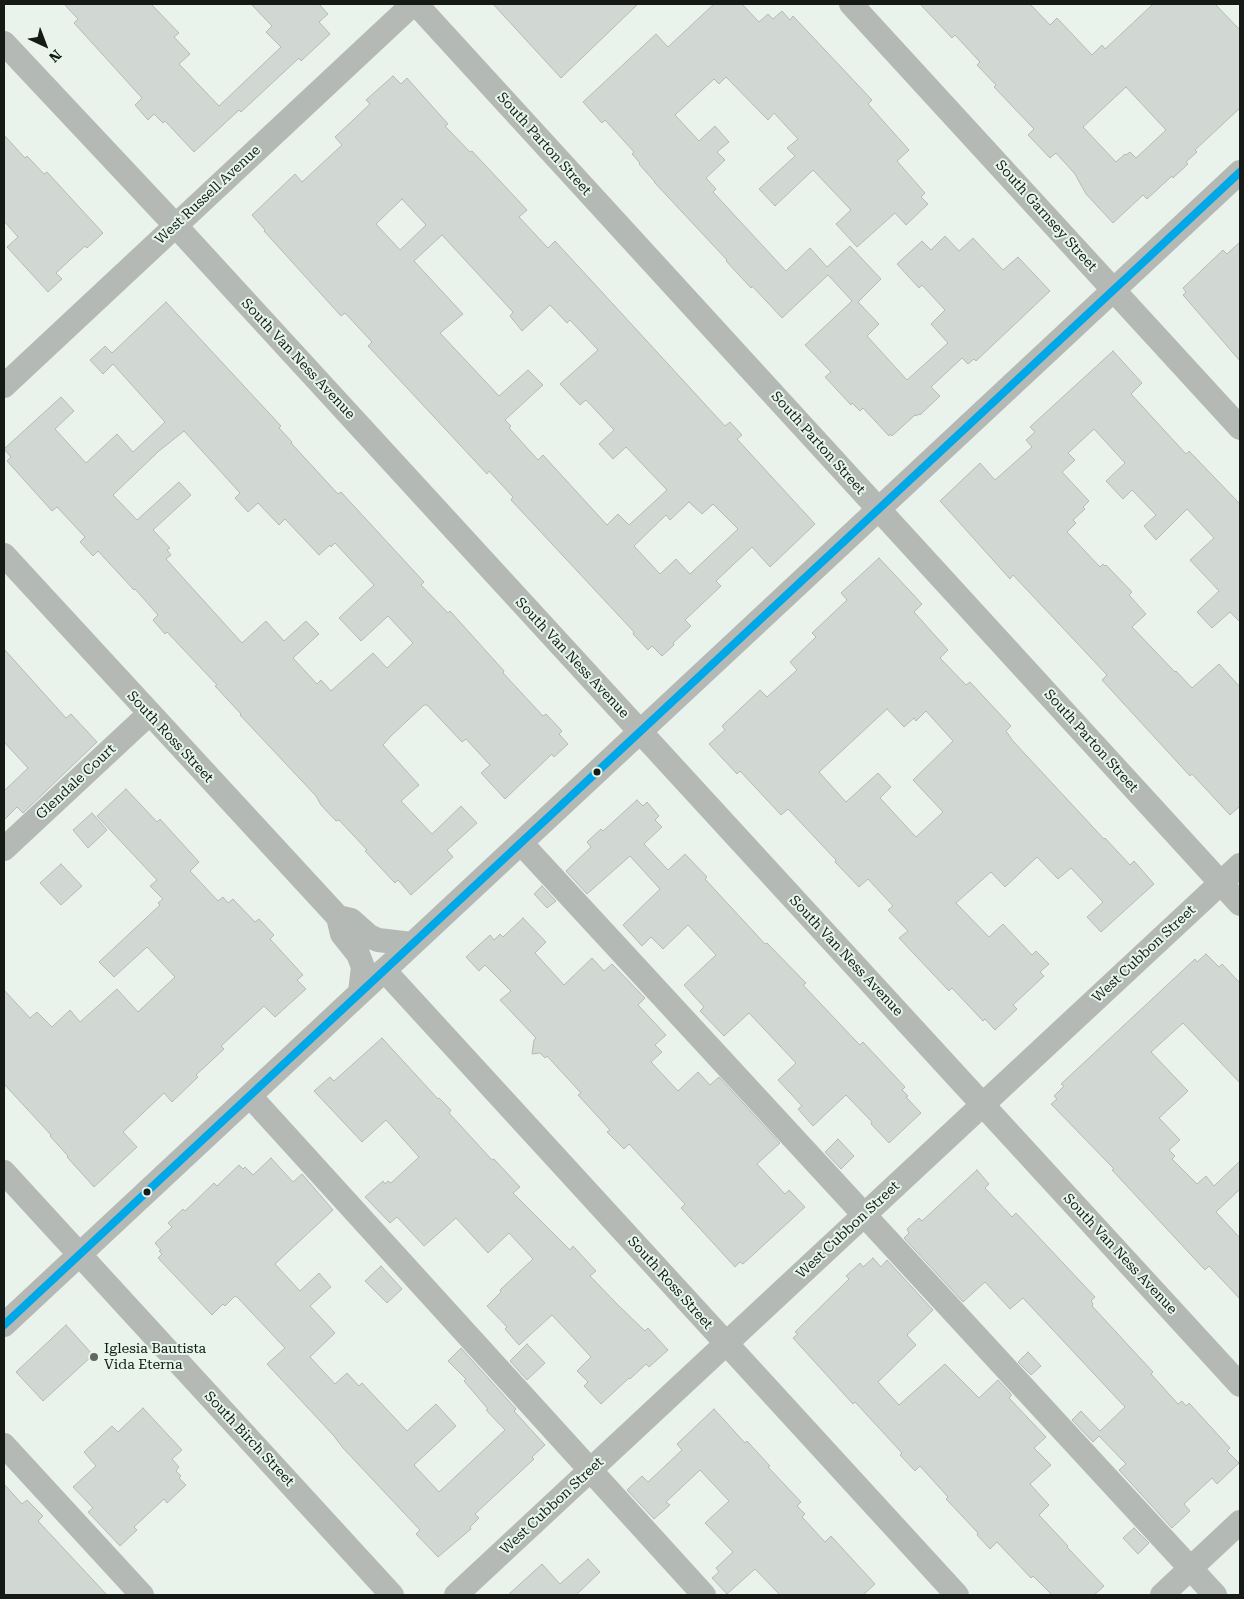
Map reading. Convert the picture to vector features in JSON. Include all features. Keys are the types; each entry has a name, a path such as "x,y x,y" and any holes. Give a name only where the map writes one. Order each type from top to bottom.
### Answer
{"street":[{"name":"West Russell Avenue","path":"4,386 414,4"},
{"name":"South Parton Street","path":"414,4 1240,904"},
{"name":"South Garnsey Street","path":"852,4 1240,428"},
{"name":"South Van Ness Avenue","path":"4,43 175,226 1240,1385"},
{"path":"4,1325 1240,172"},
{"name":"South Ross Street","path":"4,555 338,917 342,934 358,954 363,967 360,992"},
{"name":"Glendale Court","path":"4,849 149,714"},
{"path":"521,843 1215,1595"},
{"name":"West Cubbon Street","path":"456,1595 1240,865"},
{"name":"South Ross Street","path":"338,917 352,920 369,936 378,940 412,944"},
{"name":"South Ross Street","path":"384,970 957,1595"},
{"path":"250,1096 704,1595"},
{"name":"South Birch Street","path":"4,1172 392,1595"},
{"path":"4,1445 142,1595"},
{"path":"1162,1595 1240,1522"}],"building":[{"path":"64,4 151,4 179,33 174,37 190,54 179,64 219,106 281,47 266,32 272,26 251,4 319,4 328,14 319,22 330,34 301,61 299,58 241,112 239,110 194,152 165,121 163,123 154,114 148,120 135,105 142,98 74,23 78,19"},
{"path":"493,4 638,4 561,78"},
{"path":"714,4 742,4 759,22 768,14 773,19 782,11 790,20 793,16 872,100 868,104 909,150 897,161 925,193 921,197 928,204 906,225 895,213 857,247 836,224 851,210 813,170 775,206 759,189 795,156 787,148 798,139 774,113 768,120 726,77 719,84 714,79 675,115 699,141 715,126 729,142 717,152 725,160 706,178 716,189 713,192 786,271 810,248 827,267 850,246 881,279 858,302 879,324 867,336 907,380 948,343 931,324 945,310 922,285 919,288 897,264 922,241 931,250 945,236 959,251 973,238 1003,270 1018,257 1050,291 976,361 974,359 968,364 962,358 931,387 940,396 920,415 915,415 892,436 890,434 889,436 863,408 860,411 852,403 851,405 825,377 831,372 805,345 852,301 828,275 782,318 752,286 751,288 654,182 632,154 634,152 605,120 602,123 583,102 656,34 668,47"},
{"path":"920,4 1030,4 1050,25 1057,18 1092,55 1102,45 1105,49 1153,4 1215,4 1240,30 1240,108 1195,150 1197,152 1186,162 1188,164 1173,178 1172,176 1147,199 1143,195 1113,223 1086,194 1075,174 1056,153 1050,158 1028,135 1034,129 994,87 996,85 977,65 980,62 955,35 952,38","holes":["1126,87 1166,130 1136,158 1130,152 1116,162 1083,127"]},
{"path":"393,76 401,84 407,78 448,124 445,126 470,152 472,151 527,210 519,217 548,248 555,241 725,426 730,422 742,435 737,439 815,524 770,567 752,547 716,581 721,586 685,620 691,626 662,656 652,646 648,650 633,634 634,632 511,500 513,497 489,471 487,474 368,346 372,342 345,313 341,316 264,231 252,215 295,174 302,182 342,145 335,137 370,104 366,100","holes":["402,199 426,225 400,250 376,224","442,235 513,312 510,316 522,331 550,305 567,323 570,320 598,350 560,384 580,405 586,400 614,430 599,444 613,459 626,447 667,490 629,525 618,514 607,525 543,455 538,460 509,428 511,426 505,420 543,385 528,370 499,396 440,333 463,314 414,261","689,502 702,514 713,504 738,529 690,574 676,559 660,574 634,546 666,515 670,520"]},
{"path":"4,135 25,158 27,156 44,174 47,172 103,233 87,248 85,246 56,273 62,279 48,292 7,247 18,237 4,221"},
{"path":"1240,242 1240,361 1183,295 1186,292 1183,288 1223,250 1227,254"},
{"path":"166,302 281,426 279,428 291,443 338,494 341,492 424,582 421,585 448,613 450,611 543,716 546,714 562,731 559,734 568,744 554,757 552,754 505,799 481,773 490,765 466,739 462,742 427,705 424,705 391,736 383,745 419,785 401,801 432,834 461,806 477,823 447,850 453,857 411,895 398,880 395,883 339,820 336,821 321,805 316,796 240,715 215,686 217,685 167,632 165,634 153,620 158,615 135,589 98,551 93,556 80,542 85,537 57,507 52,511 7,461 11,457 4,449 61,397 74,411 55,429 86,463 117,434 133,452 165,422 113,364 103,374 90,360 105,346 112,353","holes":["184,431 240,493 235,498 248,512 258,503 279,525 285,519 319,555 335,543 374,585 339,618 361,641 388,616 413,643 387,668 373,653 331,691 321,680 317,684 293,658 319,634 306,621 284,641 266,621 242,643 166,559 171,555 167,550 170,548 153,530 191,495 179,482 137,520 113,495 159,451"]},
{"path":"1113,351 1142,383 1131,394 1186,454 1189,451 1240,504 1240,622 1230,612 1212,628 1197,612 1219,591 1190,560 1214,538 1187,509 1156,540 1144,526 1156,515 1132,490 1123,499 1106,481 1125,463 1094,429 1068,453 1075,460 1062,472 1089,501 1083,507 1085,509 1073,520 1076,523 1067,532 1100,567 1103,564 1106,565 1132,592 1129,595 1146,614 1132,627 1192,688 1219,664 1240,687 1240,806 1230,815 1192,774 1190,776 1102,680 1107,675 1013,575 1010,579 940,501 980,463 995,480 1032,447 1026,440 1035,432 1030,427"},
{"path":"879,558 922,604 914,612 948,650 940,658 966,685 970,682 1011,726 1006,731 1013,741 1104,839 1130,865 1134,861 1154,884 1101,932 1087,917 1103,902 1071,868 1058,879 1037,857 1005,887 991,872 956,903 989,937 1003,924 1032,955 1036,951 1049,964 1040,972 1044,976 1013,1005 1017,1009 995,1030 985,1019 983,1021 952,988 949,991 899,938 908,931 888,910 893,906 868,879 859,887 788,809 781,815 740,771 737,774 709,744 725,730 722,726 760,690 767,697 797,670 790,662 816,637 812,633 847,600 841,593","holes":["887,709 904,727 914,718 916,721 926,711 953,741 913,780 943,812 916,837 880,798 891,787 878,773 846,802 819,772"]},
{"path":"4,649 66,718 71,714 97,742 23,813 17,807 4,820 4,791 28,768 4,742"},
{"path":"126,789 157,822 160,819 199,862 190,871 218,901 223,897 228,903 233,899 255,922 259,919 274,935 270,939 303,975 297,980 306,989 275,1017 264,1006 221,1046 224,1049 196,1075 198,1077 172,1102 164,1093 123,1132 137,1147 94,1187 67,1157 51,1135 4,1084 4,990 30,1018 37,1012 52,1027 70,1010 80,1022 117,989 138,1012 175,977 147,947 114,977 99,962 160,905 158,903 163,899 150,886 157,880 97,816"},
{"path":"637,800 643,806 647,802 659,816 655,820 662,827 644,844 668,870 685,854 707,877 705,879 765,944 767,943 806,983 803,985 860,1045 863,1042 905,1087 902,1090 908,1096 906,1097 921,1113 889,1143 846,1095 813,1126 798,1109 802,1106 778,1080 796,1063 749,1013 724,1036 700,1011 704,1007 684,985 716,955 688,925 663,949 651,937 642,946 623,925 660,889 630,856 587,894 566,871 591,847 587,842 601,829 603,831"},
{"path":"92,813 107,830 88,848 73,830"},
{"path":"61,864 82,886 61,905 40,883"},
{"path":"542,886 556,901 547,908 534,894"},
{"path":"523,918 546,942 535,953 564,985 592,958 604,971 612,964 645,998 638,1005 666,1035 655,1045 662,1052 651,1062 678,1091 698,1072 710,1085 719,1077 780,1143 757,1164 785,1194 789,1190 805,1207 743,1264 740,1262 735,1267 681,1208 685,1204 629,1144 624,1149 607,1132 610,1130 578,1095 581,1093 547,1056 545,1058 540,1053 532,1054 536,1038 500,1000 511,991 485,965 479,971 466,957 490,935 494,940 500,934 503,937"},
{"path":"1206,954 1219,967 1222,964 1240,983 1240,1083 1183,1023 1151,1052 1188,1091 1159,1118 1180,1140 1169,1150 1175,1156 1172,1159 1197,1184 1206,1176 1214,1186 1240,1161 1240,1189 1216,1212 1240,1238 1240,1299 1209,1266 1205,1270 1112,1170 1114,1169 1051,1104 1057,1099 1054,1096 1064,1086 1061,1084 1195,959 1197,962"},
{"path":"382,1038 438,1099 451,1110 449,1113 492,1160 494,1159 520,1187 513,1193 570,1250 573,1246 596,1271 590,1276 645,1331 648,1328 668,1350 649,1367 646,1364 601,1404 584,1386 588,1382 577,1371 591,1357 552,1315 519,1345 505,1329 507,1327 487,1306 501,1292 500,1290 533,1259 509,1233 488,1253 456,1218 424,1246 397,1217 390,1223 365,1197 383,1181 385,1184 388,1181 391,1183 419,1157 386,1120 362,1142 314,1091 330,1077 334,1081"},
{"path":"838,1139 854,1156 841,1169 825,1152"},
{"path":"271,1158 293,1182 302,1174 333,1210 275,1264 300,1291 319,1273 331,1287 310,1306 335,1333 310,1357 335,1384 347,1373 359,1386 362,1383 407,1431 436,1404 456,1426 414,1465 439,1492 505,1430 486,1410 488,1409 464,1381 466,1379 448,1361 461,1348 516,1409 514,1411 545,1445 532,1457 534,1459 475,1514 479,1518 470,1527 471,1529 438,1557 416,1534 420,1530 267,1364 285,1348 235,1296 212,1315 158,1258 162,1254 155,1243 172,1227 168,1223 183,1209 185,1211 214,1183 217,1186 239,1165 243,1169 245,1167 253,1175"},
{"path":"977,1170 989,1184 985,1188 1012,1217 1016,1213 1095,1297 1091,1301 1092,1306 1153,1372 1151,1374 1178,1404 1182,1401 1186,1406 1189,1403 1230,1448 1227,1451 1239,1463 1217,1484 1212,1478 1184,1504 1190,1511 1172,1528 1119,1470 1126,1464 1099,1436 1093,1442 1072,1420 1081,1411 1100,1431 1125,1407 1023,1298 1010,1309 985,1282 963,1302 904,1238 909,1233 907,1229 919,1218 922,1221"},
{"path":"873,1258 881,1267 887,1260 933,1310 907,1335 916,1345 878,1382 899,1405 945,1364 979,1398 998,1380 1011,1394 1009,1398 1046,1437 1034,1448 1051,1465 1030,1484 1049,1505 1039,1515 1104,1586 1094,1595 1052,1595 1033,1576 1031,1578 997,1542 990,1549 920,1466 915,1471 900,1455 902,1453 855,1402 853,1404 793,1338 798,1334 795,1332 849,1279 846,1276 860,1263 863,1267"},
{"path":"381,1266 402,1289 387,1303 365,1281"},
{"path":"66,1325 93,1355 43,1401 16,1372"},
{"path":"527,1344 545,1363 527,1380 510,1361"},
{"path":"1028,1352 1041,1366 1031,1375 1018,1362"},
{"path":"143,1408 182,1450 172,1459 179,1467 176,1471 181,1476 179,1478 186,1485 167,1503 164,1499 134,1527 137,1530 120,1546 88,1512 93,1508 73,1487 96,1466 84,1452 112,1426 118,1432"},
{"path":"714,1409 745,1443 747,1441 770,1466 768,1467 801,1502 797,1506 805,1514 802,1517 825,1542 831,1536 875,1584 863,1595 780,1595 755,1569 727,1594 712,1578 719,1572 716,1568 733,1552 705,1523 729,1501 700,1470 666,1502 670,1505 654,1519 627,1490 642,1476 648,1482 682,1450 677,1444"},
{"path":"4,1484 22,1504 27,1500 43,1516 38,1521 107,1595 4,1595"},
{"path":"1134,1528 1149,1543 1138,1554 1123,1538"},
{"path":"588,1559 600,1572 576,1595 508,1595 542,1564 560,1584"}],"transit line":[{"path":"4,1325 1240,172"}],"place":[{"name":"Iglesia Bautista Vida Eterna","path":"94,1357"}]}
